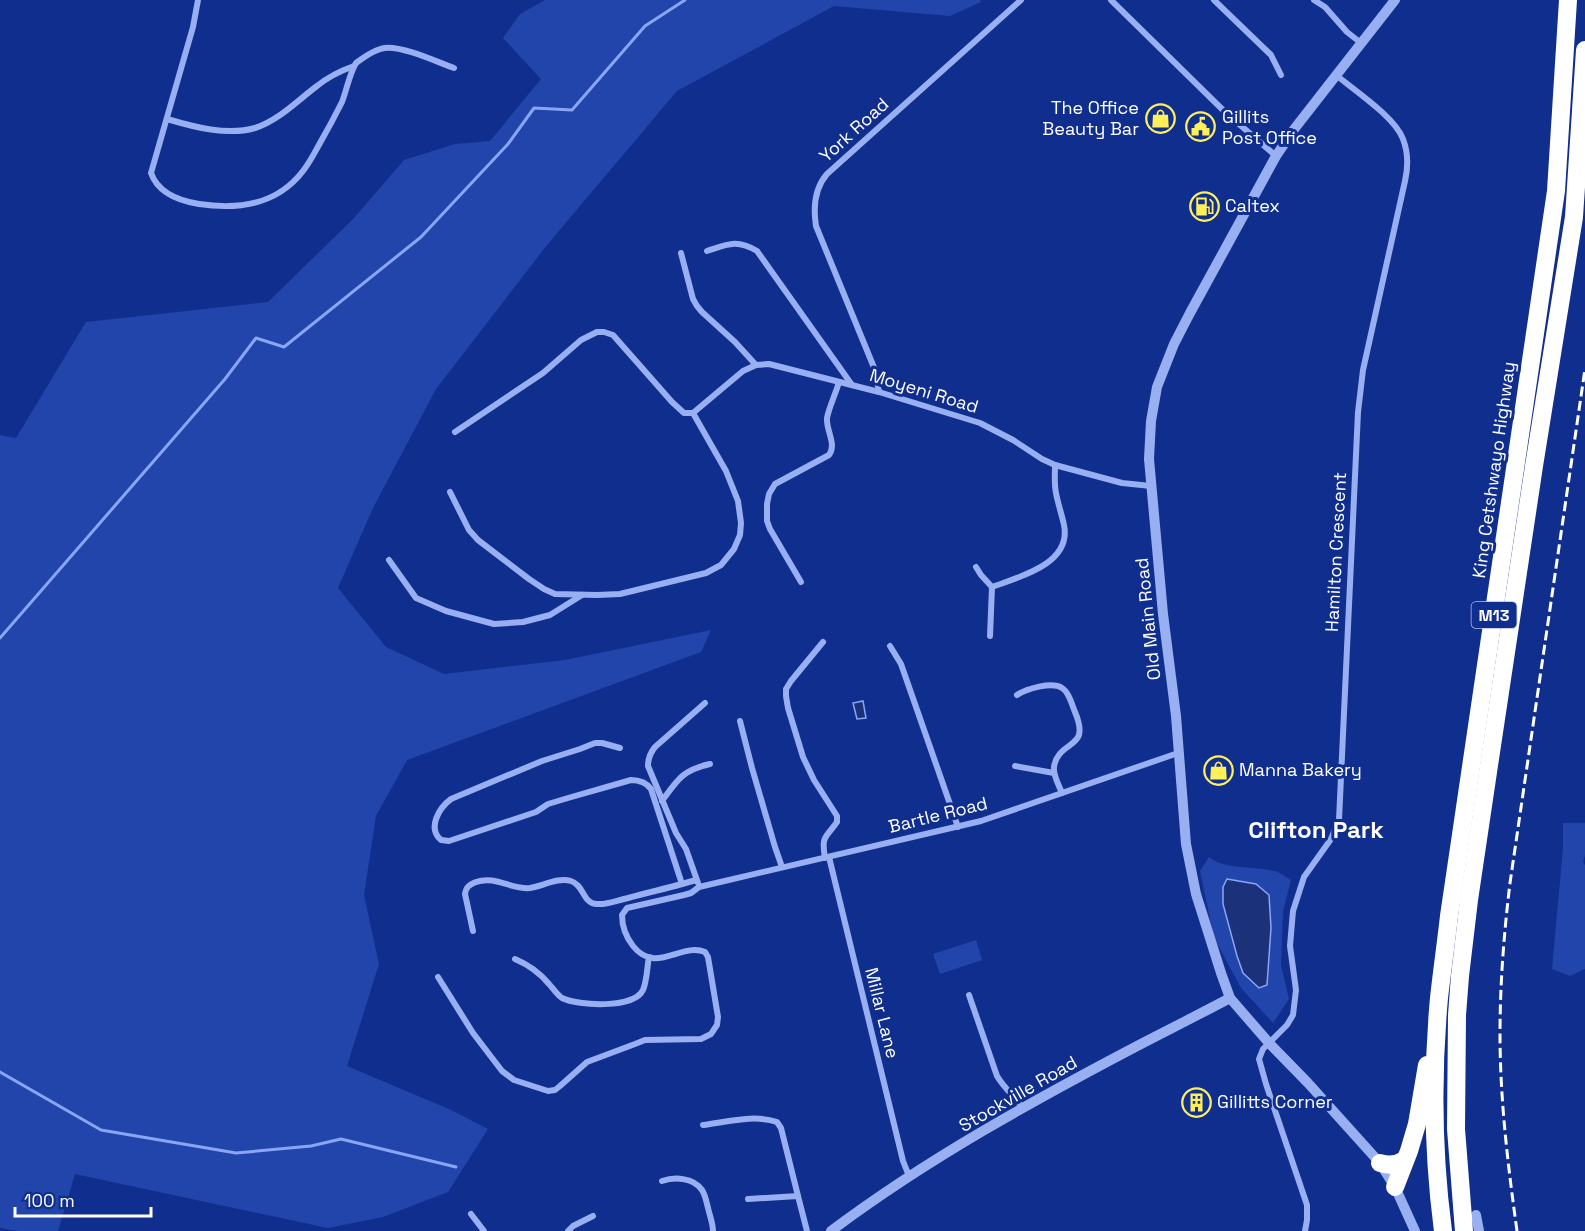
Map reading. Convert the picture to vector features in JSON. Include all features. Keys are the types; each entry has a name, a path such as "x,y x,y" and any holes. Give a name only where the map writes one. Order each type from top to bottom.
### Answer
{"highway":[{"name":"King Cetshwayo Highway","path":"1443,1231 1439,1193 1435,1082 1439,999 1449,916 1556,191 1568,0"},
{"name":"M13","path":"1464,1231 1456,1129 1457,1015 1469,900 1574,217 1585,50"},
{"path":"1395,1187 1417,1124 1439,999"},
{"path":"1436,1113 1428,1135 1426,1157 1428,1195 1437,1231"},
{"path":"1456,1129 1477,1223"},
{"path":"1380,1163 1397,1164 1405,1160"}],"street":[{"path":"198,0 193,27 152,168 153,178 157,184 177,199 196,204 237,207 266,200 280,191 303,171 341,103 354,66 366,56 389,48 454,68"},
{"name":"York Road","path":"879,392 875,370 818,231 814,208 817,193 827,174 1022,0"},
{"path":"1111,0 1225,112 1276,156"},
{"path":"1214,0 1271,55 1281,75"},
{"path":"1314,0 1325,7 1347,32 1361,43"},
{"name":"Old Main Road","path":"1395,0 1295,128 1276,156 1190,313 1164,366 1149,439 1151,486 1163,614 1176,716 1186,844 1205,927 1230,998 1380,1163 1395,1187 1415,1231"},
{"path":"167,119 220,130 255,128 295,104 329,77 354,66"},
{"name":"Hamilton Crescent","path":"1269,1042 1287,1025 1293,1015 1296,990 1290,946 1293,911 1299,891 1304,877 1331,839 1339,820 1360,390 1407,173 1405,144 1396,126 1336,75"},
{"path":"708,252 730,243 747,245 757,251 852,385"},
{"path":"455,432 543,373 581,340 597,332 613,335 682,413 693,413 743,371 756,366 735,342 697,306 693,299 681,253"},
{"name":"Moyeni Road","path":"756,366 769,364 879,392 980,423 1055,465 1132,485 1151,486"},
{"path":"801,582 770,529 766,504 771,489 779,480 831,452 832,444 827,418 839,382"},
{"path":"450,492 469,530 482,543 544,589 555,594 620,594 706,573 722,565 734,549 741,529 738,501 726,471 693,413"},
{"path":"992,587 1036,570 1053,559 1062,548 1065,531 1056,496 1055,465"},
{"path":"389,560 416,598 446,611 494,624 523,622 550,615 582,595"},
{"path":"976,567 992,587 990,636"},
{"path":"823,642 791,681 786,692 788,708 803,757 814,780 837,816 836,824 824,840 827,857"},
{"path":"890,646 901,664 958,827"},
{"path":"1017,695 1031,688 1056,686 1064,690 1070,700 1078,719 1079,735 1059,754 1055,763 1054,773 1062,793"},
{"path":"698,883 684,845 676,833 648,766 651,751 705,704"},
{"path":"740,721 749,759 782,867"},
{"path":"620,748 596,743 542,761 451,799 437,816 436,835 441,840 449,841 536,812 548,804 631,780 640,781 651,789 682,884"},
{"name":"Bartle Road","path":"698,883 782,867 996,817 1178,753"},
{"path":"662,801 688,771 710,764"},
{"path":"1015,766 1054,773"},
{"name":"Millar Lane","path":"827,857 903,1161 909,1176"},
{"path":"473,931 465,894 469,885 481,880 497,881 525,888 562,880 570,881 579,886 588,901 596,904 682,884 698,883"},
{"path":"438,977 468,1026 502,1071 514,1080 548,1091 555,1090 586,1062 645,1040 701,1039 713,1033 718,1017 708,957 705,952 694,950 661,958 649,957 638,952 628,940 622,921 623,913 630,907 691,893 698,883"},
{"path":"515,959 538,972 562,998 596,1004 618,1003 638,995 642,991 649,957"},
{"path":"969,995 997,1076 1023,1109"},
{"name":"Stockville Road","path":"831,1231 909,1176 1023,1109 1230,998"},
{"path":"1269,1042 1261,1052 1259,1063 1307,1205 1305,1231"},
{"path":"703,1125 750,1119 777,1122 781,1128 807,1231"},
{"path":"662,1181 675,1178 698,1186 706,1202 713,1231"},
{"path":"748,1199 798,1196"},
{"path":"471,1214 484,1231"},
{"path":"568,1231 593,1216"}],"shaded area":[{"path":"545,0 980,0 981,2 950,16 834,6 677,91 547,245 436,389 373,508 338,588 386,647 444,674 565,660 711,630 701,652 407,760 376,816 364,895 379,964 347,1066 451,1110 488,1129 448,1192 383,1217 328,1228 75,1174 58,1231 18,1231 0,1228 0,435 16,438 86,322 268,302 354,218 404,160 455,144 490,141 541,79 503,38 520,14"},
{"path":"863,701 866,718 857,719 853,703"},
{"path":"1563,823 1585,823 1583,862 1585,865 1585,969 1570,976 1552,969 1563,848"},
{"path":"1209,857 1231,866 1267,869 1281,873 1291,880 1283,911 1281,965 1289,999 1273,1023 1241,988 1214,938 1200,871"},
{"path":"1227,879 1256,884 1269,895 1271,928 1267,985 1259,988 1243,973 1237,956 1223,904 1223,887"},
{"path":"976,940 982,960 940,974 933,954"}],"waterway":[{"path":"0,638 225,379 256,338 284,347 421,237 508,144 534,108 572,110 645,26 685,0"},
{"path":"0,1072 101,1130 236,1153 311,1146 341,1139 456,1167"}],"railway":[{"path":"1517,1231 1501,1083 1500,1015 1504,939 1510,883 1585,369"}],"place":[{"name":"The Office Beauty Bar","path":"1160,118"},
{"name":"Gillits Post Office","path":"1201,127"},
{"name":"Caltex","path":"1204,206"},
{"name":"Manna Bakery","path":"1218,770"},
{"name":"Gillitts Corner","path":"1196,1102"}],"district":[{"name":"Clifton Park","path":"1316,830"}]}
